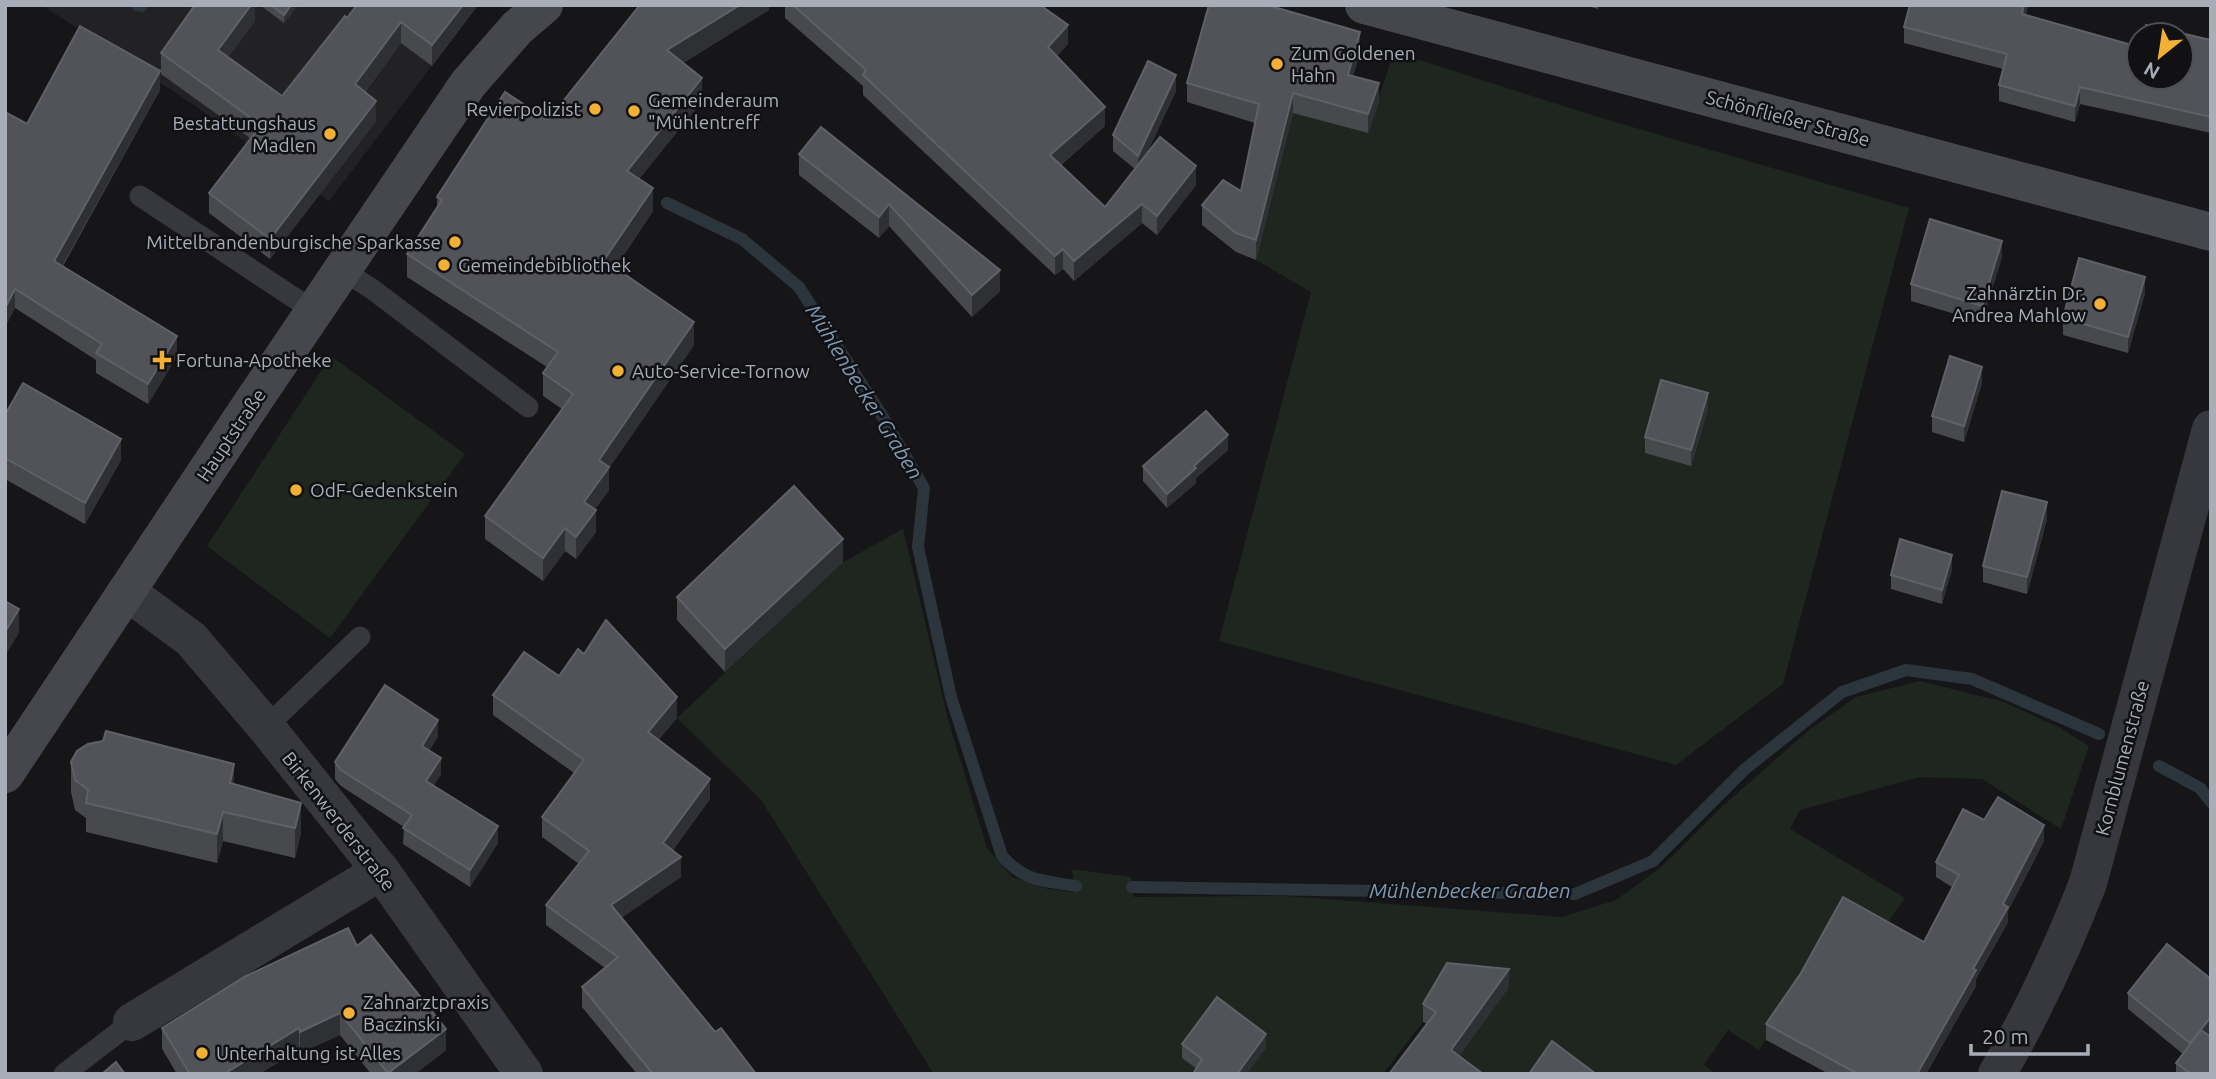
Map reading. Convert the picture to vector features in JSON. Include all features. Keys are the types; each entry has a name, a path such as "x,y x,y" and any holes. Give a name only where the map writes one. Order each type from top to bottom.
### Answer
{"main road":[{"name":"Hauptstraße","path":"5,775 468,84 517,28 544,5"},
{"name":"Schönfließer Straße","path":"1364,5 2211,232"}],"street":[{"name":"Kornblumenstraße","path":"1997,1074 2038,1001 2088,883 2211,429"},
{"name":"Birkenwerderstraße","path":"127,592 191,639 266,727 381,871 524,1074"},
{"path":"132,1022 381,871"}],"lane":[{"path":"139,196 314,311"},
{"path":"342,270 372,289 528,407"},
{"path":"266,727 360,637"},
{"path":"64,1074 132,1022"}],"shaded area":[{"path":"42,5 478,5 329,201 191,103"},
{"path":"1394,52 1595,116 1909,208 1783,684 1676,765 1219,641 1311,292 1256,260 1294,108 1367,133"},
{"path":"331,356 465,454 330,638 207,546"},
{"path":"903,529 948,719 987,848 1012,877 1048,889 1075,892 1071,869 1131,877 1134,897 1286,896 1562,917 1616,900 1660,868 1724,805 1809,730 1856,697 1920,681 2004,702 2060,728 2089,746 2061,829 1982,779 1920,777 1800,810 1790,829 1905,898 1880,934 1805,982 1759,1050 1728,1030 1704,1065 1716,1074 1459,1074 1447,981 1423,1022 1383,1074 934,1074 761,800 677,718 843,562"}],"building":[{"path":"195,5 251,5 218,50 282,96 345,16 347,18 357,5 463,5 432,45 401,22 355,84 376,101 270,239 209,193 261,125 161,53"},
{"path":"271,5 291,5 284,15"},
{"path":"640,5 740,5 667,50 702,78 627,171 653,188 604,260 694,322 599,460 609,467 584,502 596,510 576,537 565,528 543,558 485,516 573,394 543,373 558,352 407,254 442,200 437,197 505,92 548,120"},
{"path":"793,5 1040,5 1068,25 1048,47 1105,107 1050,155 1105,207 1160,137 1196,166 1157,216 1142,204 1074,261 1063,249 1055,256 863,75 866,70"},
{"path":"1209,5 1267,5 1360,32 1348,75 1379,83 1368,114 1293,93 1256,240 1236,233 1202,205 1223,180 1241,191 1259,104 1187,83"},
{"path":"1910,5 2024,5 2022,14 2125,43 2125,91 2195,91 2195,36 2211,40 2211,117 2080,87 2075,106 1999,85 2007,54 1904,27"},
{"path":"80,26 160,71 54,261 177,336 148,384 96,353 102,344 15,289 5,308 5,112 27,124"},
{"path":"1148,61 1176,75 1138,156 1113,135"},
{"path":"821,127 1000,270 972,295 889,204 879,217 799,154"},
{"path":"1930,219 2002,241 1982,306 1911,284"},
{"name":"Zahnärztin Dr. Andrea Mahlow","path":"2079,258 2145,277 2128,337 2063,318"},
{"path":"1950,356 1982,367 1964,426 1932,416"},
{"path":"1661,380 1708,393 1691,450 1645,437"},
{"path":"23,383 121,439 85,503 5,458 5,415"},
{"path":"1206,411 1228,435 1167,494 1143,466"},
{"path":"794,486 843,539 725,649 677,597"},
{"path":"2002,491 2047,502 2027,577 1983,566"},
{"path":"1900,539 1952,555 1942,590 1891,575"},
{"path":"5,601 19,609 5,632"},
{"path":"606,620 677,697 648,732 710,779 663,843 681,857 611,905 715,1032 721,1028 756,1074 653,1074 582,987 618,957 546,905 589,851 542,817 584,760 493,695 524,652 559,676 578,649 584,654"},
{"path":"385,685 438,720 422,746 441,758 426,781 498,826 470,870 403,828 412,815 341,770 335,762"},
{"path":"106,731 234,764 230,783 301,803 295,828 223,812 217,834 86,803 88,790 75,780 71,762 77,751 88,744 103,741"},
{"path":"1998,797 2044,825 2003,904 2008,907 1973,969 1976,970 1917,1074 1858,1074 1766,1024 1801,973 1843,897 1924,942 1959,875 1936,862 1963,809 1984,820"},
{"path":"348,928 357,946 371,935 446,1029 388,1073 340,1013 300,1032 299,1028 224,1074 190,1074 162,1028 246,976"},
{"path":"2167,944 2211,979 2211,1017 2190,1043 2128,993"},
{"path":"1447,963 1509,969 1451,1050 1483,1074 1389,1074 1436,1012 1423,1004"},
{"path":"1217,997 1266,1034 1237,1074 1193,1074 1202,1059 1182,1044"},
{"path":"2201,1030 2211,1037 2211,1074 2191,1074 2176,1063"},
{"path":"1552,1041 1596,1074 1529,1074"},
{"path":"116,1062 125,1074 102,1074"}],"waterway":[{"name":"Mühlenbecker Graben","path":"137,5 141,6"},
{"name":"Mühlenbecker Graben","path":"667,203 742,239 799,287 881,414 924,488 918,547 951,697 1002,856 1027,876 1076,886"},
{"name":"Mühlenbecker Graben","path":"1132,887 1575,894 1653,861 1745,769 1842,692 1906,670 1972,679 2099,734"},
{"name":"Mühlenbecker Graben","path":"2159,766 2200,788 2211,802"}],"place":[{"name":"Zum Goldenen Hahn","path":"1277,64"},
{"name":"Revierpolizist","path":"595,109"},
{"name":"Gemeinderaum \"Mühlentreff","path":"634,111"},
{"name":"Bestattungshaus Madlen","path":"330,134"},
{"name":"Mittelbrandenburgische Sparkasse","path":"455,242"},
{"name":"Gemeindebibliothek","path":"444,265"},
{"name":"Zahnärztin Dr. Andrea Mahlow","path":"2100,304"},
{"name":"Fortuna-Apotheke","path":"162,360"},
{"name":"Auto-Service-Tornow","path":"618,371"},
{"name":"OdF-Gedenkstein","path":"296,490"},
{"name":"Zahnarztpraxis Baczinski","path":"349,1013"},
{"name":"Unterhaltung ist Alles","path":"202,1053"}]}
